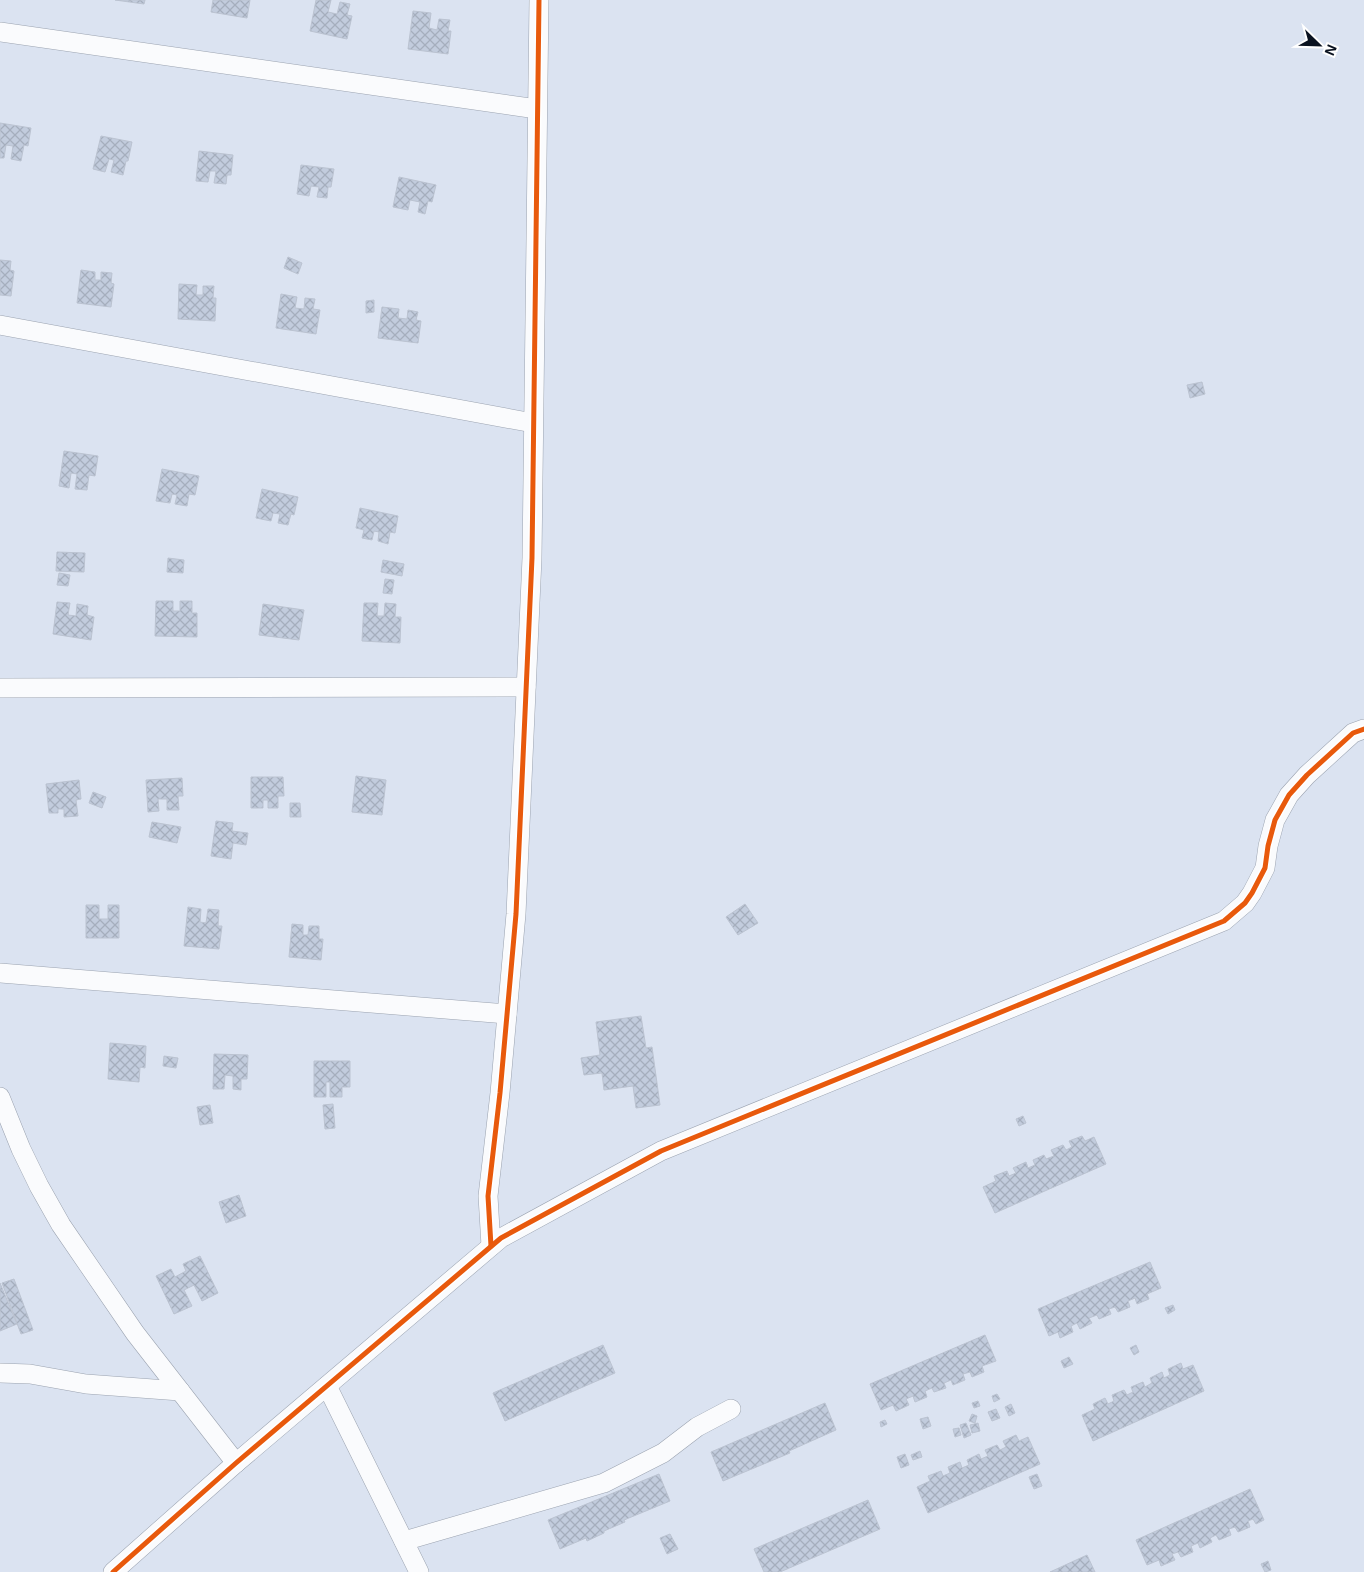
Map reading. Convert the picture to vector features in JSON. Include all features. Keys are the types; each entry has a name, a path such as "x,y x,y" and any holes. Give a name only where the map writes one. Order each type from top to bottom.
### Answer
{"street":[{"path":"491,1246 488,1196 516,914 532,558 539,0"},
{"path":"0,32 537,109"},
{"path":"0,325 533,423"},
{"path":"0,688 526,687"},
{"path":"113,1572 236,1463 501,1238 661,1151 1224,921 1245,904 1252,893 1265,868 1268,846 1275,820 1290,795 1306,775 1354,733 1364,729"},
{"path":"0,973 507,1014"},
{"path":"0,1097 21,1149 39,1186 61,1224 135,1333 236,1463"},
{"path":"0,1373 30,1374 86,1384 180,1392"},
{"path":"327,1386 420,1572"},
{"path":"404,1540 604,1483 663,1453 697,1427 731,1408"}],"building":[{"path":"115,0 145,0 144,4"},
{"path":"213,0 250,0 247,18 211,12"},
{"path":"316,0 331,0 328,12 337,14 340,2 350,4 347,15 352,16 347,39 310,31"},
{"path":"413,11 431,13 429,28 437,30 439,19 450,20 448,31 451,31 448,54 408,49"},
{"path":"0,123 31,128 28,146 24,145 21,161 11,159 13,146 6,145 4,158 0,158"},
{"path":"101,136 132,142 123,175 111,172 114,160 109,159 105,172 93,169"},
{"path":"199,151 233,155 231,175 227,175 226,184 214,183 216,171 210,171 208,182 196,181"},
{"path":"301,165 334,169 331,187 328,187 327,198 317,197 319,187 311,186 309,196 297,194"},
{"path":"399,177 436,185 432,202 428,201 425,214 418,212 420,202 410,200 408,210 393,207"},
{"path":"288,257 302,263 298,274 284,268"},
{"path":"0,260 11,261 10,270 14,271 11,296 0,295"},
{"path":"81,270 95,272 95,280 101,280 101,272 112,273 111,283 114,284 111,307 77,303"},
{"path":"179,284 197,285 196,295 203,295 203,286 214,286 213,298 216,298 215,321 178,319"},
{"path":"281,294 297,297 295,308 304,309 305,298 315,299 313,309 320,310 316,334 276,328"},
{"path":"374,300 374,312 366,313 366,301"},
{"path":"382,307 399,309 398,318 407,319 408,310 418,312 416,320 421,321 418,343 378,338"},
{"path":"1202,382 1205,394 1190,398 1187,385"},
{"path":"64,451 98,456 95,476 89,475 87,490 75,489 77,474 71,473 69,488 59,486"},
{"path":"162,469 199,476 195,495 189,494 187,506 175,504 177,495 172,494 170,503 156,501"},
{"path":"262,489 298,497 294,515 291,514 288,525 278,523 280,514 273,513 271,521 256,518"},
{"path":"360,508 398,516 395,533 390,532 388,544 378,541 379,532 374,531 372,540 362,538 364,530 356,528"},
{"path":"57,552 85,553 84,572 56,571"},
{"path":"168,558 184,560 183,573 167,572"},
{"path":"383,560 404,564 402,576 381,572"},
{"path":"59,573 70,575 68,586 57,585"},
{"path":"385,579 394,580 392,594 383,593"},
{"path":"156,601 173,601 173,611 180,611 180,601 192,601 192,613 197,613 197,637 155,636"},
{"path":"57,602 70,603 68,615 76,616 77,604 88,606 87,615 94,617 91,640 53,634"},
{"path":"364,603 378,603 377,616 384,616 385,603 396,604 395,617 401,617 400,643 362,641"},
{"path":"263,604 304,610 299,640 259,635"},
{"path":"356,776 386,780 382,815 352,812"},
{"path":"251,777 283,777 284,796 278,796 278,808 268,808 268,800 263,800 263,808 251,808"},
{"path":"182,778 183,796 178,796 179,810 167,810 167,799 158,799 159,811 148,812 146,780"},
{"path":"79,780 81,799 76,800 78,816 64,817 64,809 58,809 58,813 49,813 46,784"},
{"path":"93,792 106,797 102,808 89,803"},
{"path":"290,803 300,803 301,817 290,817"},
{"path":"216,821 233,823 232,831 248,833 246,845 233,843 231,859 211,856"},
{"path":"152,822 181,827 177,843 149,837"},
{"path":"745,904 758,923 738,935 726,917"},
{"path":"86,905 99,905 99,919 108,919 108,905 119,905 119,938 86,938"},
{"path":"188,907 201,909 200,922 206,923 208,909 219,910 218,926 222,926 219,949 184,946"},
{"path":"292,924 303,925 303,935 308,935 309,926 319,926 319,939 323,939 321,960 289,957"},
{"path":"641,1016 646,1048 652,1047 660,1105 636,1108 633,1086 604,1090 602,1073 584,1075 581,1058 600,1055 596,1022"},
{"path":"110,1043 146,1046 145,1068 140,1067 139,1082 108,1079"},
{"path":"214,1054 248,1055 247,1079 241,1079 241,1090 233,1089 233,1076 225,1075 224,1089 213,1089"},
{"path":"164,1056 178,1058 176,1068 163,1066"},
{"path":"314,1061 350,1061 350,1087 342,1087 342,1097 330,1097 330,1082 326,1082 326,1097 314,1097"},
{"path":"333,1104 335,1128 325,1129 323,1105"},
{"path":"210,1105 213,1123 200,1125 197,1107"},
{"path":"1023,1116 1026,1123 1019,1126 1016,1119"},
{"path":"1082,1136 1085,1141 1094,1137 1106,1164 995,1213 983,1187 996,1181 994,1176 1007,1171 1009,1176 1016,1173 1013,1168 1026,1162 1028,1168 1035,1165 1033,1160 1044,1155 1046,1159 1054,1156 1051,1150 1063,1145 1066,1150 1072,1147 1069,1141"},
{"path":"239,1195 246,1216 226,1223 219,1202"},
{"path":"200,1256 218,1293 202,1301 194,1285 184,1290 192,1306 174,1314 156,1276 171,1269 175,1277 186,1271 183,1264"},
{"path":"1150,1262 1161,1288 1147,1294 1149,1299 1137,1304 1135,1298 1128,1301 1130,1307 1118,1312 1115,1307 1109,1309 1111,1314 1099,1319 1097,1315 1089,1318 1092,1323 1080,1329 1077,1323 1071,1326 1073,1332 1060,1338 1058,1332 1049,1336 1038,1309"},
{"path":"14,1279 33,1330 21,1334 2,1283"},
{"path":"0,1283 17,1324 0,1331"},
{"path":"1173,1305 1175,1310 1168,1314 1165,1308"},
{"path":"985,1335 996,1361 982,1366 984,1372 972,1377 970,1372 963,1374 965,1380 953,1385 951,1380 944,1383 946,1388 934,1392 932,1388 925,1391 927,1397 915,1402 913,1396 906,1399 909,1405 896,1411 893,1405 881,1410 870,1384"},
{"path":"603,1345 615,1373 505,1421 493,1393"},
{"path":"1136,1345 1139,1352 1134,1355 1130,1348"},
{"path":"1069,1357 1073,1364 1064,1368 1061,1361"},
{"path":"1181,1363 1183,1369 1193,1365 1204,1391 1093,1441 1082,1415 1095,1409 1093,1404 1105,1398 1108,1404 1114,1401 1112,1395 1124,1390 1127,1395 1133,1392 1131,1387 1143,1382 1145,1387 1152,1383 1150,1378 1162,1372 1164,1378 1170,1375 1168,1369"},
{"path":"997,1394 1000,1399 994,1402 992,1396"},
{"path":"978,1401 980,1406 974,1408 972,1403"},
{"path":"825,1403 836,1430 789,1451 790,1453 723,1481 711,1452"},
{"path":"1011,1404 1015,1413 1009,1416 1005,1407"},
{"path":"996,1409 1000,1418 992,1421 988,1412"},
{"path":"972,1414 977,1416 975,1423 969,1421"},
{"path":"928,1417 931,1426 923,1429 920,1419"},
{"path":"885,1420 887,1424 881,1427 880,1422"},
{"path":"966,1423 971,1435 964,1438 960,1425"},
{"path":"978,1423 980,1431 972,1433 970,1425"},
{"path":"959,1428 961,1435 955,1437 953,1429"},
{"path":"1016,1435 1019,1441 1028,1437 1040,1464 928,1513 917,1487 930,1481 928,1476 941,1471 943,1476 950,1473 948,1467 960,1462 962,1468 969,1465 967,1460 979,1454 981,1459 988,1456 985,1450 997,1445 1000,1450 1006,1447 1003,1441"},
{"path":"920,1451 922,1457 913,1460 911,1455"},
{"path":"905,1454 909,1465 901,1468 897,1457"},
{"path":"659,1474 670,1501 624,1520 625,1522 587,1541 586,1538 560,1549 548,1520"},
{"path":"1037,1474 1042,1486 1034,1489 1029,1477"},
{"path":"1250,1489 1264,1520 1256,1524 1253,1519 1248,1521 1250,1527 1238,1532 1235,1527 1229,1529 1231,1535 1219,1540 1216,1535 1210,1538 1212,1542 1200,1548 1198,1543 1191,1546 1193,1552 1181,1557 1178,1552 1172,1554 1175,1560 1161,1566 1159,1560 1147,1565 1136,1540"},
{"path":"868,1500 880,1529 780,1572 764,1572 754,1549"},
{"path":"670,1534 678,1549 667,1554 660,1538"},
{"path":"1087,1555 1095,1572 1050,1572"},
{"path":"1268,1561 1271,1570 1265,1572 1261,1564"}],"cycle path":[{"path":"491,1246 488,1196 500,1093 516,914 532,558 539,0"},
{"path":"113,1572 236,1463 501,1238 661,1151 1224,921 1245,903 1265,868 1268,846 1275,820 1289,795 1307,775 1353,733 1364,729"}]}
